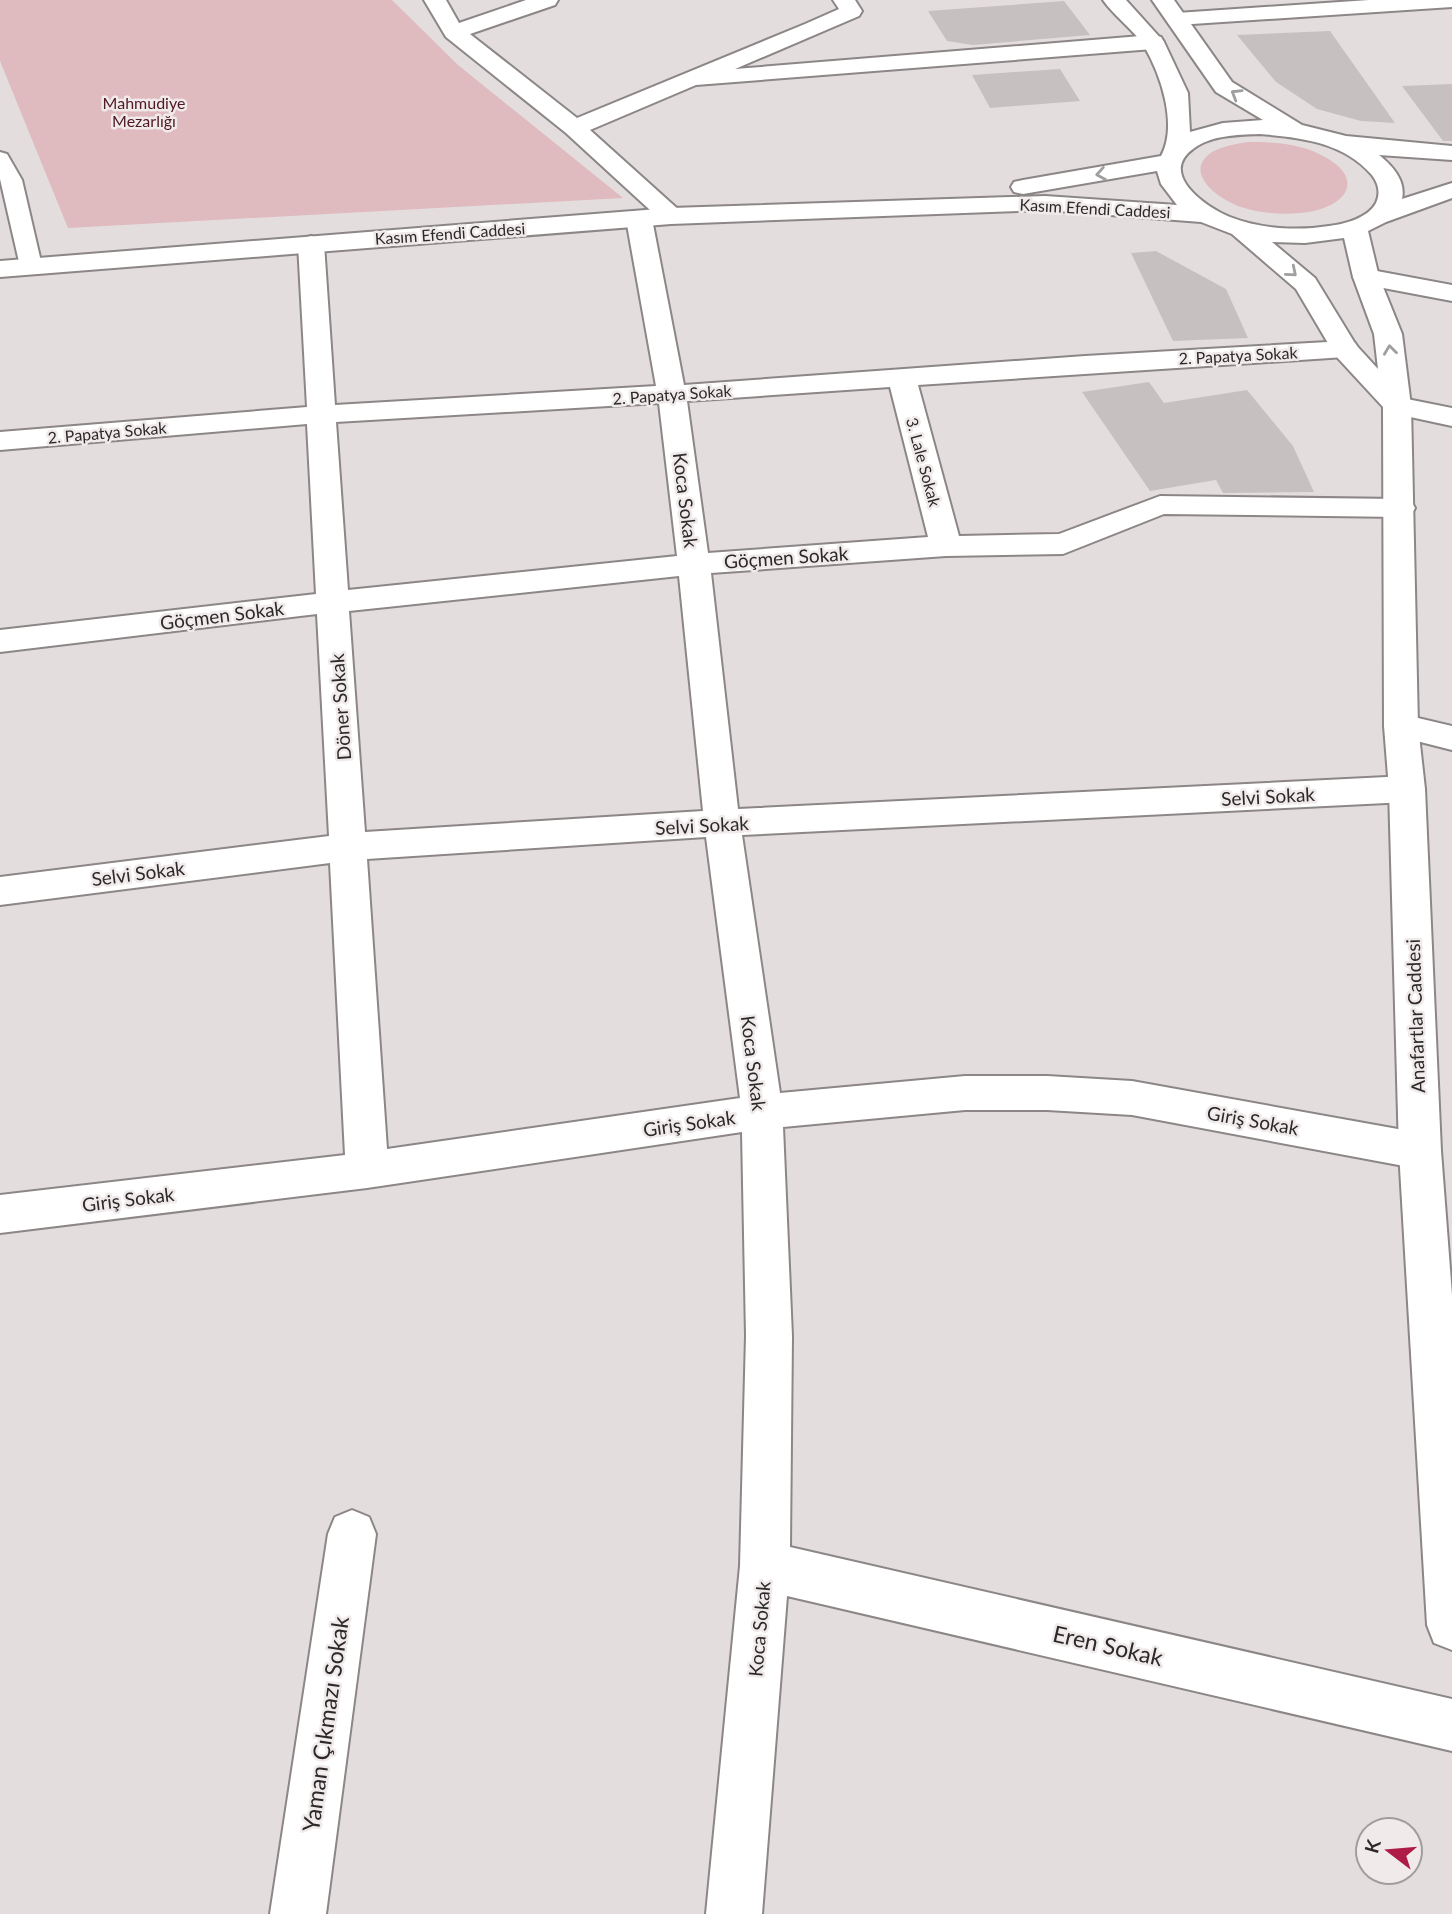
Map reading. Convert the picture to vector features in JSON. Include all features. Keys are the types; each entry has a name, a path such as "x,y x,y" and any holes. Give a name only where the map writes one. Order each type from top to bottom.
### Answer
{"street":[{"path":"435,0 454,32 574,128 655,217"},
{"path":"454,32 547,0"},
{"path":"1114,0 1153,42 1177,93 1174,155 1168,179 1181,198 1205,215 1240,228 1280,236 1320,235 1355,229 1379,216 1452,190"},
{"path":"1163,0 1224,87 1294,130 1375,147 1452,153"},
{"path":"1177,19 1452,1"},
{"path":"574,128 698,79 848,5 888,64"},
{"path":"698,79 1153,42"},
{"name":"Kasım Efendi Caddesi","path":"900,207 1174,155 1200,136 1227,129 1259,127 1294,130"},
{"path":"1327,137 1355,149 1377,164 1390,181 1391,199 1379,216"},
{"name":"Kasım Efendi Caddesi","path":"0,269 655,217 1045,203 1205,215"},
{"name":"Koca Sokak","path":"655,217 672,394 694,564 722,823 762,1112 769,1336 765,1566 734,1914"},
{"path":"1240,228 1306,284 1345,349 1397,406 1452,417"},
{"name":"Anafartlar Caddesi","path":"1355,229 1366,277 1388,334 1397,406 1401,726 1407,789 1420,1151 1452,1625"},
{"name":"Döner Sokak","path":"311,244 367,1171"},
{"path":"1366,277 1452,293"},
{"name":"2. Papatya Sokak","path":"0,441 322,414 672,394 1345,349"},
{"name":"3. Lale Sokak","path":"902,377 946,546"},
{"name":"Göçmen Sokak","path":"0,641 694,564 946,546 1063,544 1160,505 1400,508"},
{"path":"1401,726 1452,738"},
{"name":"Selvi Sokak","path":"0,891 348,846 722,823 1407,789"},
{"name":"Giriş Sokak","path":"0,1214 367,1171 762,1112 965,1093 1047,1093 1120,1098 1420,1151"},
{"name":"Yaman Çıkmazı Sokak","path":"298,1914 352,1534"},
{"name":"Eren Sokak","path":"765,1566 1452,1725"}],"lane":[{"path":"0,158 31,266"}],"green space":[{"name":"Mahmudiye Mezarlığı","path":"0,0 392,0 458,65 623,198 68,228 0,61"},
{"path":"1248,142 1283,144 1317,153 1333,162 1343,172 1347,181 1346,190 1340,199 1330,205 1300,213 1263,212 1232,203 1207,185 1200,168 1203,160 1212,152"}],"building":[{"path":"1064,1 1090,35 973,45 947,41 928,11"},
{"path":"1330,31 1395,123 1361,121 1317,109 1276,82 1237,35"},
{"path":"1060,69 1080,101 990,108 972,75"},
{"path":"1452,84 1452,141 1443,141 1402,86"},
{"path":"1156,251 1226,289 1248,338 1173,341 1131,253"},
{"path":"1149,382 1164,403 1247,390 1293,446 1314,492 1223,493 1216,480 1150,491 1082,392"}]}
